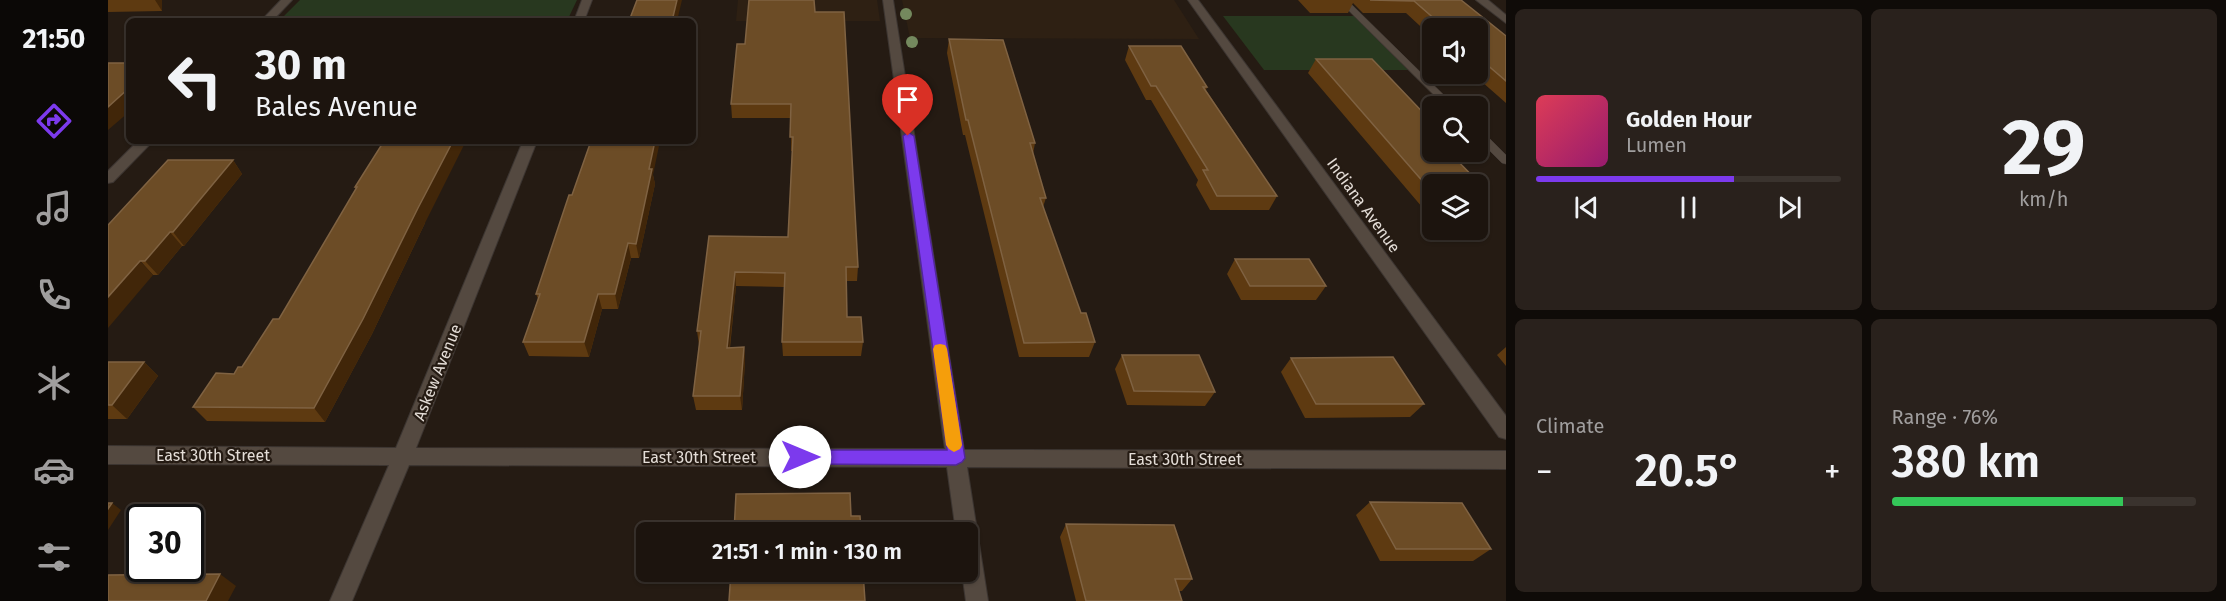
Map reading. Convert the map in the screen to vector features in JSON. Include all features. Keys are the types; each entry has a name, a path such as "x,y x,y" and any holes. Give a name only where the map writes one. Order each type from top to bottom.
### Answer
{"street":[{"path":"269,18 287,0"},
{"path":"580,18 587,0"},
{"path":"888,0 965,522"},
{"name":"Indiana Avenue","path":"1193,0 1506,431"},
{"path":"1481,0 1506,20"},
{"path":"108,179 143,144"},
{"name":"Askew Avenue","path":"341,601 403,455 529,144"},
{"name":"East 30th Street","path":"108,455 1506,460"},
{"path":"974,582 977,601"}],"lane":[{"path":"1342,0 1440,96"},
{"path":"1488,143 1506,161"}],"shaded area":[{"path":"738,0 877,0 880,21 736,21"},
{"path":"902,0 1174,0 1199,39 910,38"}],"green space":[{"path":"300,0 577,0 568,18 282,18"},
{"path":"1223,16 1354,16 1408,70 1264,70"}],"building":[{"path":"637,0 677,0 673,18 630,18"},
{"path":"749,0 814,0 815,12 844,12 858,267 846,267 847,317 861,317 863,342 782,342 785,273 735,272 727,348 744,347 740,396 693,396 701,331 697,331 709,236 788,237 793,137 790,137 791,104 731,104 737,44 745,44"},
{"path":"1370,0 1461,0 1484,18 1434,18 1414,1"},
{"path":"1488,22 1506,36 1506,81 1488,66"},
{"path":"949,39 1003,40 1035,143 1030,143 1046,198 1040,198 1081,313 1086,313 1095,342 1024,343 968,120 966,120"},
{"path":"1129,46 1181,46 1207,87 1203,87 1277,196 1217,196 1203,170 1208,170 1156,86 1151,86"},
{"path":"1316,59 1372,59 1422,112 1422,162 1459,162 1470,174 1422,174 1422,181"},
{"path":"108,63 126,63 126,91 108,107"},
{"path":"382,144 451,144 363,319 314,408 193,407 216,373 234,374 238,367 242,367 273,319 279,319 357,187 355,187"},
{"path":"590,144 654,144 649,169 652,169 636,244 628,243 615,294 598,294 584,342 523,342 540,294 536,294 569,195 572,195"},
{"path":"168,160 233,160 173,232 170,232 145,261 140,261 108,297 108,225"},
{"path":"1235,259 1309,259 1326,286 1250,286"},
{"path":"1122,355 1199,355 1215,392 1134,391"},
{"path":"1393,357 1424,404 1316,404 1291,358"},
{"path":"108,362 144,362 112,405 108,405"},
{"path":"850,493 851,516 860,516 860,522 735,522 736,494"},
{"path":"1370,502 1462,503 1491,549 1396,549"},
{"path":"1066,524 1174,525 1192,579 1175,579 1182,601 1086,601"},
{"path":"204,574 220,574 206,601 108,601 108,575 126,575 126,582 204,582"},
{"path":"730,582 864,582 865,601 729,601"}],"slow traffic":[{"path":"940,349 954,445"}],"route":[{"path":"800,457 956,458 908,136"}]}
